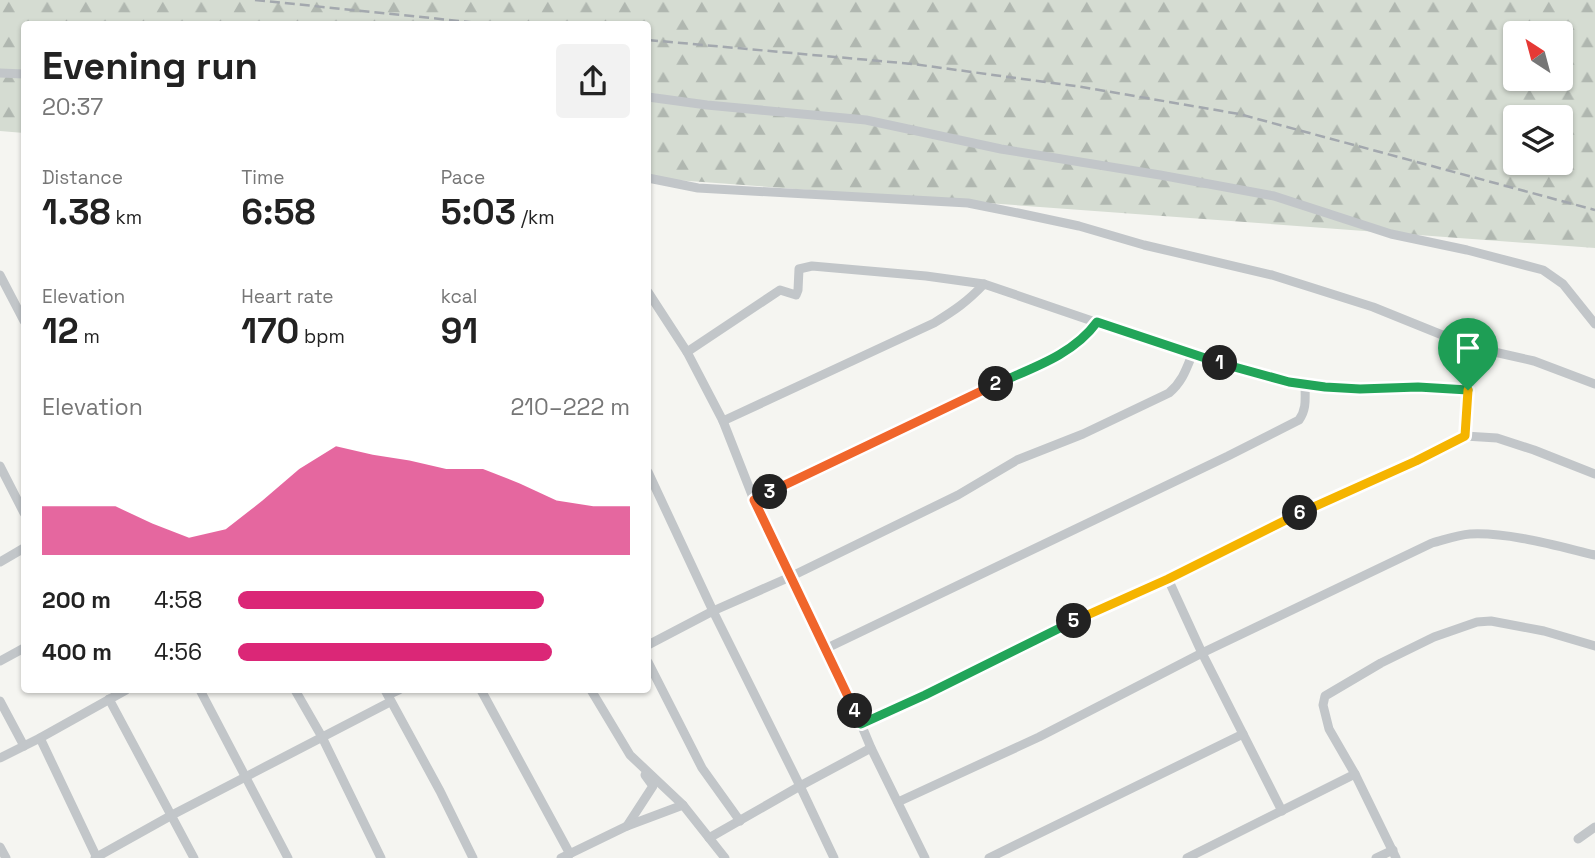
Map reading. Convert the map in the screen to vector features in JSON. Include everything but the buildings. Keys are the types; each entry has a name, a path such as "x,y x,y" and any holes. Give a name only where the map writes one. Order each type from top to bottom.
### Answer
{"street":[{"path":"0,74 21,74"},
{"path":"651,97 866,120 1001,149 1273,196 1391,234 1543,270 1563,284 1595,324"},
{"path":"651,179 698,187 968,203 1079,226 1144,245 1272,275 1373,307 1472,347 1534,361 1595,384"},
{"path":"687,352 780,290 796,295 799,269 812,267 984,284 1192,355 1289,382 1360,389 1418,387 1468,390"},
{"path":"0,275 21,315"},
{"path":"723,421 934,323 958,309 984,284"},
{"path":"651,297 687,352 723,421 754,500 925,858"},
{"path":"754,500 1067,351 1089,333 1097,322"},
{"path":"1465,436 1472,347"},
{"path":"651,643 713,611 790,577 958,495 1017,460 1083,434 1169,393 1178,386 1192,355"},
{"path":"825,649 1298,420 1304,413 1306,401 1304,384"},
{"path":"861,724 1465,436 1497,438 1595,474"},
{"path":"1,469 21,507"},
{"path":"651,478 834,858"},
{"path":"898,802 1039,737 1202,653 1432,543 1469,534 1499,536 1595,555"},
{"path":"0,562 21,550"},
{"path":"1168,579 1202,653 1282,811"},
{"path":"1377,858 1395,854 1329,729 1323,705 1325,696 1381,663 1434,637 1477,622 1491,621 1544,631 1595,646"},
{"path":"0,660 21,650"},
{"path":"651,668 702,768 740,821"},
{"path":"0,758 120,693"},
{"path":"202,693 289,858"},
{"path":"297,693 322,737 381,858"},
{"path":"483,693 566,856 626,826 683,805"},
{"path":"593,693 630,755 653,786 626,826"},
{"path":"40,738 96,858 322,737 387,696 440,791 473,858"},
{"path":"109,699 194,858"},
{"path":"0,701 24,746"},
{"path":"989,858 1243,734"},
{"path":"709,838 871,748"},
{"path":"630,755 683,805 725,858"},
{"path":"1187,858 1355,775"},
{"path":"1578,839 1595,827"},
{"path":"0,847 6,858"}],"green space":[{"path":"0,0 1595,0 1595,248 651,178 651,21 21,21 21,133 0,131"}],"railway":[{"path":"255,0 460,21"},
{"path":"651,40 913,64 1082,87 1239,114 1595,210"}],"route":[{"path":"1097,322 1240,370 1289,382 1360,389 1418,387 1468,390 1465,436 861,724 754,500 1067,351 1089,333 1097,322"}]}
